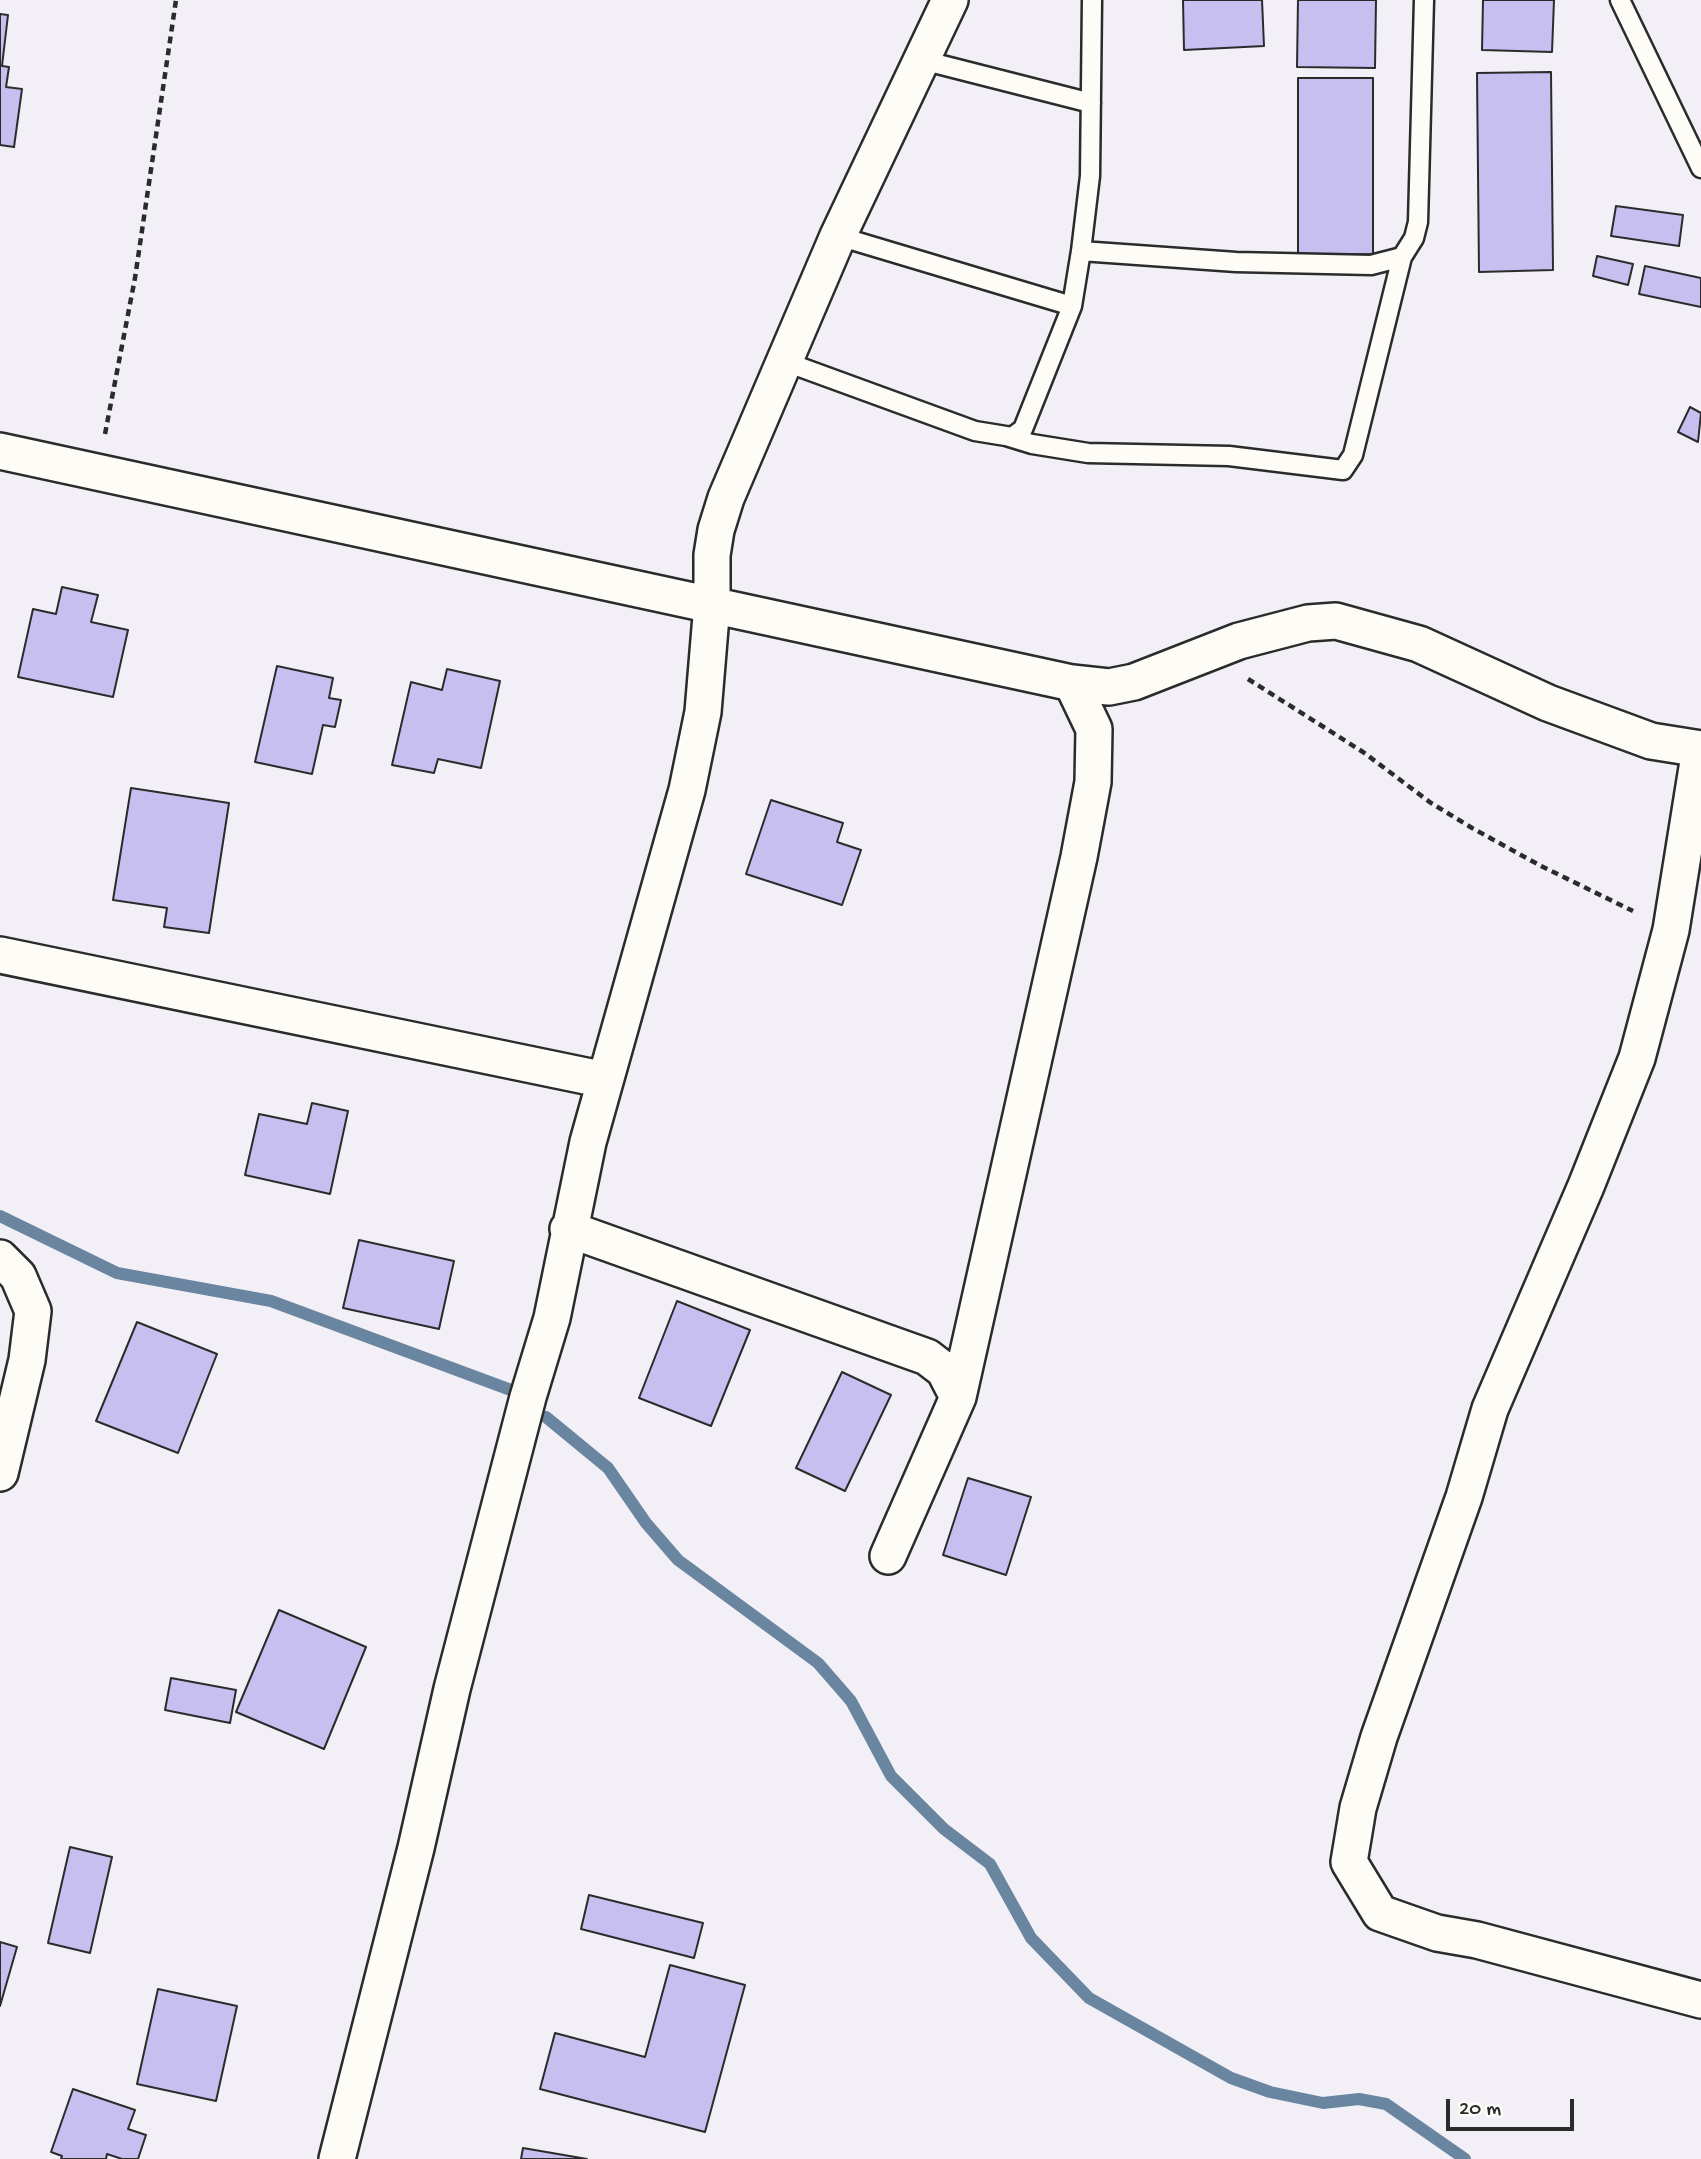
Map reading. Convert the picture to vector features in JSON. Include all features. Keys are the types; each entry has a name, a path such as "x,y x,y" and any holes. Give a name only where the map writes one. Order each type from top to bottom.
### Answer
{"street":[{"path":"337,2159 416,1848 452,1689 528,1397 552,1318 568,1229 605,1080 687,790 703,712 712,604 712,555 726,498 838,236 950,0"},
{"path":"0,451 1072,683 1110,687 1134,682 1239,641 1308,623 1336,621 1364,626 1419,644 1548,703 1651,741 1701,745 1671,930 1637,1058 1586,1186 1490,1409 1464,1497 1376,1749 1358,1808 1349,1862 1380,1913 1437,1933 1477,1940 1701,2000"},
{"path":"888,1556 958,1397 1093,782 1094,729 1072,683"},
{"path":"0,955 605,1080"},
{"path":"568,1229 927,1357 944,1370 958,1397"},
{"path":"0,1258 18,1276 33,1311 27,1360 0,1473"}],"lane":[{"path":"1006,436 1016,436 1024,427 1072,306 1090,176 1091,0"},
{"path":"786,362 975,431 1032,444 1088,453 1229,456 1343,470 1353,455 1402,257 1414,238 1418,222 1424,0"},
{"path":"1620,0 1701,168"},
{"path":"922,60 1091,103"},
{"path":"838,236 1072,306"},
{"path":"1081,251 1236,261 1371,265 1402,257"}],"path":[{"path":"97,473 135,278 176,0"},
{"path":"1206,654 1363,752 1431,803 1472,828 1541,866 1671,930"}],"building":[{"path":"1183,0 1262,0 1264,46 1184,50"},
{"path":"1298,0 1376,0 1375,68 1297,67"},
{"path":"1483,0 1554,0 1552,52 1482,50"},
{"path":"0,14 8,15 2,66 9,67 6,87 22,89 14,147 0,145"},
{"path":"1551,72 1553,270 1479,272 1477,73"},
{"path":"1298,78 1373,78 1373,254 1298,255"},
{"path":"1616,206 1683,215 1679,246 1611,236"},
{"path":"1597,256 1633,264 1628,285 1593,276"},
{"path":"1645,266 1701,278 1701,307 1639,294"},
{"path":"1690,407 1701,413 1698,442 1678,432"},
{"path":"62,587 98,595 91,622 128,630 113,697 18,677 33,609 56,614"},
{"path":"277,666 333,678 329,698 341,700 335,727 323,725 312,774 255,762"},
{"path":"447,669 500,681 481,768 438,759 434,773 392,765 411,682 442,690"},
{"path":"131,788 229,803 209,933 164,927 167,908 113,900"},
{"path":"771,800 843,823 837,842 861,850 842,905 746,874"},
{"path":"312,1103 348,1111 330,1194 245,1175 259,1114 307,1124"},
{"path":"359,1240 454,1261 439,1329 343,1308"},
{"path":"677,1301 750,1330 711,1426 639,1398"},
{"path":"137,1322 217,1354 178,1453 96,1421"},
{"path":"842,1372 891,1395 845,1491 796,1468"},
{"path":"968,1478 1031,1497 1006,1575 943,1555"},
{"path":"279,1610 366,1647 324,1749 236,1712"},
{"path":"171,1678 236,1690 230,1723 165,1710"},
{"path":"70,1847 112,1857 90,1953 48,1943"},
{"path":"589,1895 703,1923 694,1958 581,1929"},
{"path":"0,1942 17,1947 0,2006"},
{"path":"670,1965 745,1985 705,2132 540,2089 555,2033 645,2057"},
{"path":"158,1989 237,2006 216,2101 137,2084"},
{"path":"73,2089 135,2110 128,2129 146,2135 138,2159 122,2159 107,2154 106,2159 61,2159 62,2156 51,2152"},
{"path":"523,2148 587,2159 521,2159"}],"waterway":[{"path":"0,1216 117,1273 271,1301 527,1396"},
{"path":"546,1417 608,1468 646,1523 678,1560 818,1663 851,1701 891,1776 944,1829 990,1864 1031,1938 1089,1998 1231,2078 1270,2092 1323,2103 1359,2099 1386,2104 1465,2159"}]}
